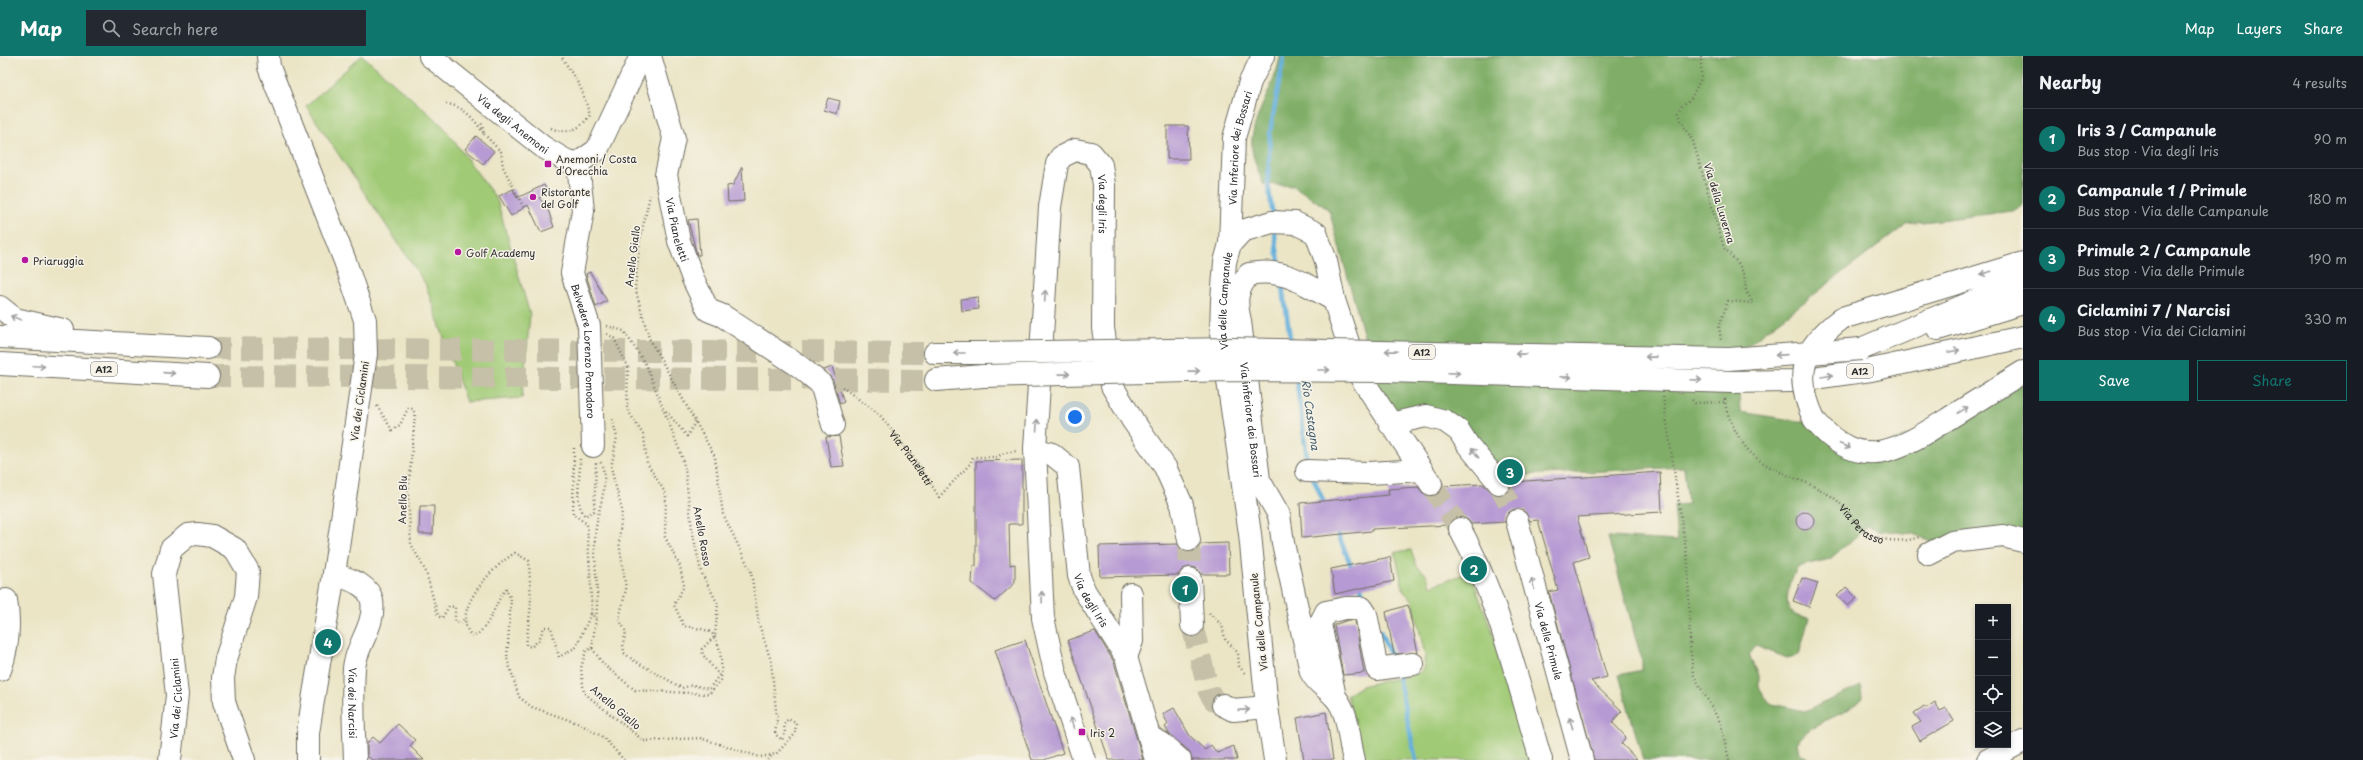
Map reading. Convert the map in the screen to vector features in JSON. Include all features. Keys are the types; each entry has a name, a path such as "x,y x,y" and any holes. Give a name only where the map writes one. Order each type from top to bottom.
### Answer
{"main road":[{"name":"Via dei Ciclamini","path":"268,56 269,67 345,261 365,320 366,354 334,574 308,733 308,760"},
{"name":"Via degli Anemoni","path":"430,56 543,147 567,161 578,163"},
{"path":"578,163 596,150 641,56"},
{"name":"Via Pianeletti","path":"650,56 674,138 666,175 679,241 693,279 708,310 723,316 799,366 821,384 833,425"},
{"name":"Via Inferiore dei Bossari","path":"1230,244 1234,138 1250,82 1263,56"},
{"name":"Via degli Iris","path":"1084,760 1055,672 1042,618 1035,449 1050,207 1055,172 1061,157 1075,150 1084,150 1098,158 1102,166 1104,185 1103,328 1112,386 1133,421 1165,467 1182,505 1189,540"},
{"name":"Belvedere Lorenzo Pomodoro","path":"578,163 582,211 572,273 589,326 595,450"},
{"name":"Via delle Campanule","path":"1275,760 1267,707 1250,534 1222,332 1225,262 1230,244 1242,230 1272,222 1295,223 1316,233 1326,261 1334,300 1358,373 1426,477 1307,471"},
{"name":"Via inferiore dei Bossari","path":"1334,300 1282,274 1266,270 1249,274 1238,288 1237,307 1240,321 1259,480 1279,515 1283,543 1311,672 1315,680 1335,697 1345,715 1354,760"},
{"path":"2021,283 1842,318 1823,332 1810,350 1804,366 1802,388 1805,401 1815,421 1827,435 1840,444 1859,451 1878,453 1906,445 2023,372"},
{"name":"A12","path":"935,353 1232,349 1729,359 1861,349 1976,319 2021,283"},
{"path":"0,307 15,319 122,343"},
{"name":"A12","path":"936,380 983,376 1231,370 1381,370 1729,388 1792,382 1871,370 1985,344 2023,329"},
{"path":"0,337 208,348"},
{"path":"1985,344 2023,337"},
{"name":"A12","path":"0,364 208,376"},
{"path":"1390,424 1426,416 1445,421 1459,431 1468,445 1499,483"},
{"name":"Via degli Iris","path":"1035,449 1052,454 1068,467 1079,576 1084,590 1126,657 1156,760"},
{"name":"Via delle Primule","path":"1517,521 1582,760"},
{"path":"1460,529 1472,552 1500,626 1541,760"},
{"name":"Via dei Ciclamini","path":"170,760 177,695 164,574 171,549 188,536 198,534 212,536 235,549 248,571 246,597 226,659 223,678 224,702 244,760"},
{"path":"1929,554 1952,542 2003,536 2023,541"},
{"name":"Via dei Narcisi","path":"334,574 363,585 372,600 371,620 360,646 354,667 355,760"},
{"path":"1190,579 1192,615"},
{"path":"1126,657 1132,641 1131,594"},
{"path":"0,670 4,661 8,632 6,600"},
{"path":"1335,697 1320,624 1326,612 1346,608 1362,608 1366,614 1377,669 1412,664"},
{"path":"1223,705 1233,710 1267,707"},
{"path":"1149,737 1161,743 1180,760"},
{"path":"1988,760 2023,741"}],"path":[{"path":"548,126 561,131 571,132 579,128 590,115 581,88 561,56"},
{"name":"Via della Luverna","path":"1701,56 1700,79 1690,100 1682,105 1679,113 1682,123 1693,142 1724,248 1738,263 1744,274 1746,291 1753,303 1728,301 1719,326 1722,346"},
{"path":"484,134 501,152 503,167 525,210"},
{"name":"Anello Giallo","path":"592,648 586,651 581,668 584,693 644,741 700,738 760,757 776,754 795,734 796,722 788,719 784,724 785,733 782,740 775,734 777,720 771,661 759,624 751,572 723,514 715,457 696,421 687,409 649,338 635,288 640,240 651,190"},
{"name":"Anello Rosso","path":"605,332 603,324 624,331 646,365 664,407 685,469 692,529 701,572 718,604 716,636"},
{"path":"595,450 602,464 606,489 597,522 595,543 598,599 592,648 604,665 635,690 709,694 721,680 722,662 716,636 709,631 684,626 674,605 684,586 680,566 665,537 666,494 647,462 644,436 627,409 628,367 614,338 605,332"},
{"path":"605,332 607,338"},
{"name":"Via Pianeletti","path":"840,386 879,414 919,465 939,497 970,464 973,457 997,457 1004,453 1035,449"},
{"path":"1690,399 1695,402 1725,402 1729,388"},
{"path":"1662,389 1688,562 1690,644 1693,674 1721,724 1729,760"},
{"name":"Anello Blu","path":"360,392 377,406 392,430 400,425 408,408 413,409 415,415 408,496 411,544 426,572 438,616 442,618 449,606 455,607 455,621 461,624 465,617"},
{"name":"Via Perasso","path":"1725,402 1730,420 1744,447 1760,462 1816,487 1832,497 1858,525 1875,538 1906,542 1926,535 1924,549 1929,554"},
{"path":"664,407 687,436 696,421"},
{"path":"610,414 618,437 611,468 622,510 619,542 626,589 619,619 626,632 623,643 624,653 633,660 682,688 693,686 709,689 719,675 703,655 702,649 716,636"},
{"path":"595,450 574,448 573,514 587,524 592,588 590,598 593,604 591,614 576,647 559,657 551,627 544,627 539,640 532,648 526,645 531,604 529,561 516,553 502,561 476,589 465,617 467,631 473,637 483,631 498,604 500,596 506,589 511,599 507,658 519,697 532,707 580,724 598,734 624,760"},
{"path":"595,450 594,511 585,516 580,509 578,491 580,456 586,452 595,450"},
{"path":"1192,615 1202,605 1222,625 1226,639 1238,652 1242,672 1250,677 1264,675"},
{"path":"591,614 596,618"},
{"path":"768,760 772,755"}],"green space":[{"name":"Golf Academy","path":"361,56 363,56 443,126 497,200 530,315 522,398 466,402 425,283 306,106"},
{"path":"1280,56 2023,56 2023,205 2013,211 1907,224 1737,353 1740,412 1805,422 1857,458 2023,384 2023,538 1933,542 1913,534 1879,530 1868,526 1830,559 1797,567 1788,592 1788,607 1798,616 1809,618 1799,655 1787,658 1756,646 1749,655 1759,675 1759,686 1764,697 1772,704 1805,711 1861,686 1862,698 1845,711 1811,728 1804,735 1797,743 1799,753 1809,759 1807,760 1643,760 1619,675 1642,670 1642,661 1608,537 1677,541 1674,505 1688,504 1684,467 1525,475 1488,458 1463,425 1400,415 1383,404 1329,210 1294,186 1263,184 1254,158 1252,138 1255,126 1258,115 1278,68"},
{"path":"1411,550 1417,566 1426,574 1431,586 1470,572 1499,651 1534,760 1365,760 1347,695 1361,686 1419,673 1423,669 1425,656 1414,605 1412,599 1404,592 1395,552"}],"building":[{"path":"828,98 840,101 837,114 824,110"},
{"path":"1167,126 1188,126 1189,159 1167,159"},
{"path":"476,136 494,151 483,164 465,149"},
{"path":"742,167 744,201 728,202 727,186 733,185"},
{"path":"544,185 548,192 539,198 547,207 554,227 541,232 528,205 511,216 499,196 513,189 517,198"},
{"path":"697,219 700,255 697,255 688,220"},
{"path":"590,272 607,301 596,307 586,274"},
{"path":"978,297 979,309 962,311 961,299"},
{"path":"832,367 844,402 840,404 833,380 824,370"},
{"path":"839,436 844,466 831,467 826,437"},
{"path":"1022,460 1022,524 1009,524 1010,565 1015,564 1015,583 995,601 972,583 973,566 976,566 976,461"},
{"path":"1660,472 1662,512 1577,517 1589,557 1574,562 1607,677 1591,681 1622,711 1612,722 1626,737 1621,743 1637,760 1594,760 1549,592 1558,590 1538,520 1530,521 1525,512 1514,509 1508,513 1505,522 1471,524 1467,519 1460,517 1454,518 1449,525 1372,529 1372,531 1302,538 1300,503 1389,495 1388,489 1418,487 1425,495 1432,496 1438,494 1443,486 1483,484 1494,494 1501,495 1507,492 1511,482"},
{"path":"420,506 434,506 433,534 419,534"},
{"path":"1801,512 1809,512 1814,517 1812,528 1809,530 1801,530 1796,525 1796,517"},
{"path":"1228,543 1229,574 1201,574 1196,568 1190,567 1183,569 1178,575 1100,577 1099,546 1178,544 1185,552 1191,552 1197,550 1201,544"},
{"path":"1390,557 1394,581 1335,594 1331,569"},
{"path":"1802,578 1818,583 1809,607 1793,601"},
{"path":"1846,587 1857,598 1848,606 1837,596"},
{"path":"1408,605 1418,653 1394,654 1386,612"},
{"path":"1348,620 1355,620 1364,673 1343,675 1334,625"},
{"path":"1095,631 1114,662 1143,760 1109,760 1068,640"},
{"path":"1025,640 1063,753 1044,760 1032,760 995,650"},
{"path":"1935,702 1940,711 1946,708 1954,721 1920,741 1912,727 1921,722 1914,713 1924,706 1926,708"},
{"path":"1174,708 1190,736 1205,750 1211,745 1217,753 1234,746 1237,760 1192,760 1189,751 1170,735 1165,727 1168,724 1163,714"},
{"path":"1326,712 1333,760 1304,760 1297,718"},
{"path":"398,724 415,740 410,746 424,760 372,760 367,756 367,743 373,737 380,743"}],"waterway":[{"name":"Rio Castagna","path":"1273,217 1268,183 1270,132 1284,56"},
{"name":"Rio Castagna","path":"1274,229 1280,269"},
{"name":"Rio Castagna","path":"1282,282 1291,344"},
{"name":"Rio Castagna","path":"1296,377 1308,465"},
{"name":"Rio Castagna","path":"1313,477 1325,505"},
{"name":"Rio Castagna","path":"1336,530 1353,570"},
{"name":"Rio Castagna","path":"1359,584 1367,603"},
{"name":"Rio Castagna","path":"1380,631 1393,661"},
{"name":"Rio Castagna","path":"1397,672 1416,760"}],"tunnel":[{"path":"208,348 935,353"},
{"path":"208,376 936,380"},
{"path":"1499,483 1517,521"},
{"path":"1431,484 1460,529"},
{"path":"1189,540 1190,579"},
{"path":"1192,625 1209,692 1214,700 1223,705"}],"place":[{"name":"Anemoni / Costa d'Orecchia","path":"548,164"},
{"name":"Ristorante del Golf","path":"533,197"},
{"name":"Golf Academy","path":"458,252"},
{"name":"Priaruggia","path":"25,260"},
{"name":"Primule 2 / Campanule","path":"1510,472"},
{"name":"Campanule 1 / Primule","path":"1474,569"},
{"name":"Iris 3 / Campanule","path":"1185,589"},
{"name":"Ciclamini 7 / Narcisi","path":"328,642"},
{"name":"Iris 2","path":"1082,732"}]}
